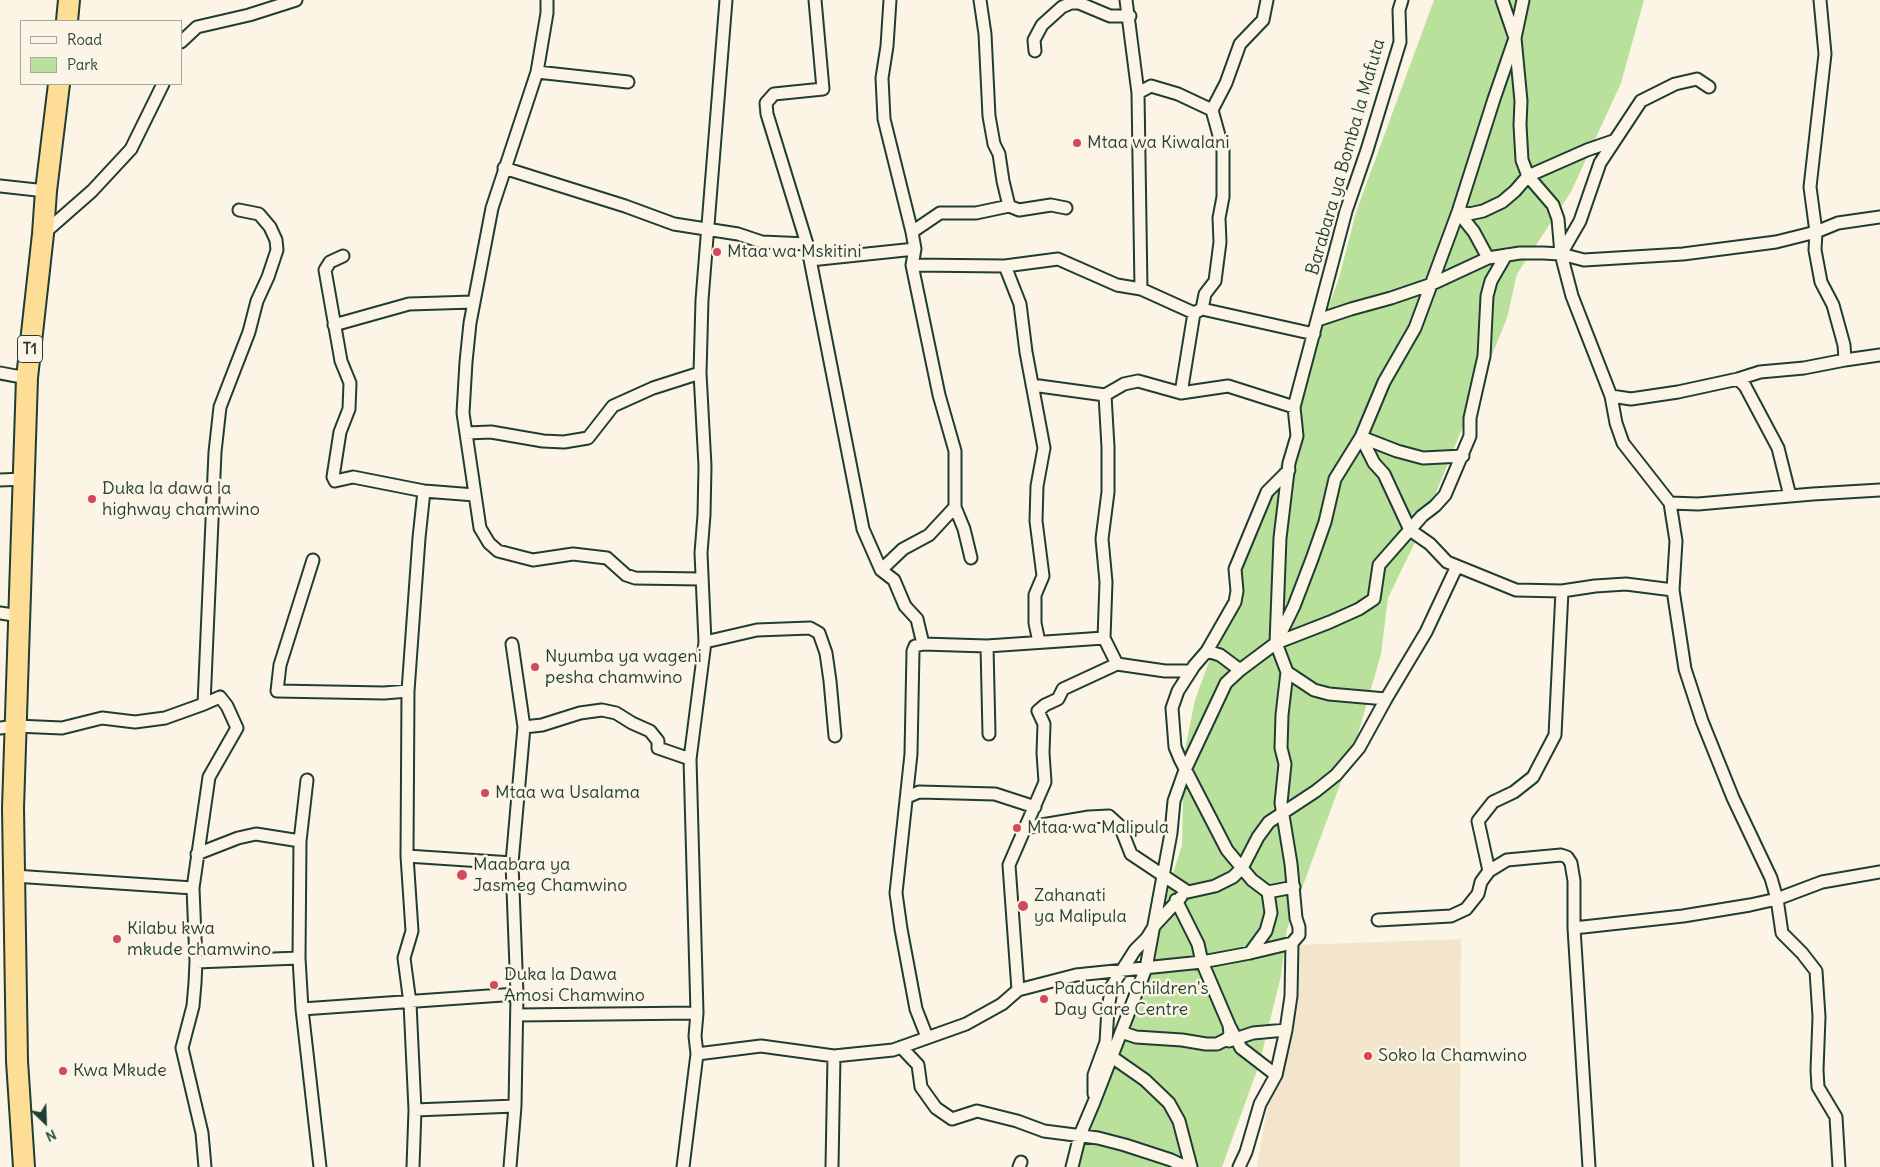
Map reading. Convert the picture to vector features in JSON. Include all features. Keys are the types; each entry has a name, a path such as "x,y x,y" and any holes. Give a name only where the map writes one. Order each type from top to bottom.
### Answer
{"highway":[{"path":"67,20 69,0"},
{"name":"T1","path":"24,1167 17,1061 13,808 8,727 10,615 24,479 27,378 59,85"}],"street":[{"path":"182,41 198,27 249,15 296,0"},
{"path":"547,0 547,13 536,72 492,208 474,302 466,362 463,413 480,528 488,543 498,551 533,560 573,554 607,558 626,575 635,578 701,578"},
{"path":"683,1167 697,1054 695,1036 690,760 705,642 701,553 705,466 700,373 704,263 726,0"},
{"path":"815,0 823,89 774,94 766,103 767,114 807,244 864,529 881,570 894,580 905,606 917,619 923,644"},
{"path":"890,0 887,46 882,78 884,119 912,232 915,249 912,265 938,395 955,451 955,507 964,529 970,558"},
{"path":"980,0 985,34 989,116 994,144 999,154 1002,181 1009,206"},
{"path":"1126,0 1130,16 1138,93 1141,289"},
{"path":"1181,393 1198,311 1205,294 1215,281 1220,242 1219,218 1223,197 1223,150 1212,110 1226,83 1240,44 1263,20 1267,0"},
{"name":"Barabara ya Bomba la Mafuta","path":"1276,642 1280,538 1288,470 1297,436 1294,406 1346,210 1367,150 1400,42 1399,10 1402,0"},
{"path":"1502,0 1515,38 1522,101 1520,142 1522,160 1528,176 1553,206 1558,218 1562,254 1572,296 1611,396 1616,423 1623,444 1670,503 1676,540 1673,590 1685,669 1702,722 1733,798 1771,878 1777,899 1782,933 1802,953 1816,971 1819,1017 1818,1087 1836,1118 1839,1167"},
{"path":"697,1054 761,1046 834,1056 893,1050 966,1024 1002,1004 1018,990 1076,976 1202,962 1250,953 1292,943 1299,936 1300,927 1296,918 1294,887 1281,803 1285,764 1281,748 1282,716 1287,672 1276,642 1294,606 1312,559 1325,522 1335,479 1362,437 1384,382 1415,328 1432,284 1458,212 1515,38 1523,0"},
{"path":"1820,0 1825,54 1810,187 1816,232 1815,250 1821,282 1833,305 1844,346 1845,360"},
{"path":"1035,51 1034,40 1042,25 1062,7 1071,3 1079,3 1110,16 1130,16"},
{"path":"536,72 628,82"},
{"path":"1562,254 1580,221 1600,163 1641,100 1675,84 1697,80 1709,87"},
{"path":"43,234 92,191 131,149 163,85"},
{"path":"1138,93 1151,86 1178,94 1212,110"},
{"path":"1458,212 1469,214 1484,211 1502,202 1528,176 1587,150 1613,141"},
{"path":"504,168 626,206 674,224 738,234 762,242 807,244"},
{"path":"0,186 46,191"},
{"path":"912,232 940,213 976,213 1009,206 1018,210 1051,205 1066,208"},
{"path":"204,704 215,452 220,407 249,332 257,301 268,278 277,250 276,240 270,227 259,214 239,210"},
{"path":"1458,212 1474,232 1488,258"},
{"path":"1318,320 1432,284 1488,258 1520,254 1562,254 1584,260 1683,254 1776,242 1816,232 1838,223 1880,217"},
{"path":"810,260 915,249"},
{"path":"343,256 330,262 326,270 341,361 350,383 349,409 340,432 333,473 335,481 353,477 424,491 475,495"},
{"path":"1072,1167 1080,1135 1146,968 1155,925 1174,801 1185,770 1226,683 1276,642 1330,622 1359,609 1374,599 1380,565 1410,530 1445,495 1470,436 1470,418 1484,356 1487,296 1491,281 1506,256"},
{"path":"912,265 1005,266 1058,259 1117,285 1141,289 1198,311 1314,334"},
{"path":"1005,266 1020,304 1026,352 1044,448 1037,486 1036,521 1043,576 1035,595 1035,624 1039,642"},
{"path":"334,325 409,304 474,302"},
{"path":"1611,396 1631,399 1678,392 1738,379 1760,372 1804,368 1880,355"},
{"path":"0,373 27,378"},
{"path":"467,433 491,432 543,441 564,442 588,438 613,406 653,388 700,373"},
{"path":"1738,379 1745,386 1778,448 1790,496"},
{"path":"1032,385 1105,395 1124,384 1138,381 1181,393 1228,386 1294,406"},
{"path":"1105,395 1108,492 1102,539 1106,582 1104,638 1118,664"},
{"path":"1362,437 1398,451 1423,458 1462,456"},
{"path":"1362,437 1374,463 1384,474 1410,530 1430,544 1447,562 1516,590 1562,591 1626,584 1673,590"},
{"path":"1250,953 1266,931 1271,913 1268,892 1252,880 1227,850 1185,770 1175,747 1172,708 1178,690 1191,670 1208,651 1235,602 1237,591 1235,568 1267,492 1288,470"},
{"path":"0,480 24,479"},
{"path":"1670,503 1698,504 1880,490"},
{"path":"413,1167 415,1110 410,1003 404,958 412,932 407,856 408,691 418,538 424,491"},
{"path":"881,570 903,548 929,535 955,507"},
{"path":"313,560 280,665 278,691 384,693 408,691"},
{"path":"1094,1102 1094,1075 1106,1042 1108,1008 1112,986 1122,970 1176,900 1188,892 1215,886 1233,877 1242,868 1269,822 1316,791 1336,775 1359,748 1426,632 1457,566"},
{"path":"1279,586 1287,592 1294,592 1300,587"},
{"path":"1489,871 1478,821 1493,802 1514,792 1533,777 1555,736 1562,591"},
{"path":"705,642 757,630 810,628 819,633 827,662 835,736"},
{"path":"926,1037 916,1009 896,893 911,754 913,651 915,646 923,644 987,646 1104,638"},
{"path":"512,644 524,727 512,863 517,1015 515,1106 510,1167 519,1167"},
{"path":"987,646 989,734"},
{"path":"1208,651 1220,655 1240,670"},
{"path":"1018,990 1009,865 1045,782 1044,724 1038,711 1044,705 1058,699 1063,689 1118,664 1165,671 1191,670"},
{"path":"1287,672 1314,690 1329,694 1386,699"},
{"path":"8,727 62,728 102,718 134,722 165,718 220,697 227,706 238,728 209,777 193,888 196,962 193,1006 182,1048 202,1133 205,1167"},
{"path":"524,727 542,725 580,713 602,710 616,713 650,731 658,740 658,748 690,760"},
{"path":"307,780 300,841 299,958 302,1009 320,1167"},
{"path":"907,797 920,792 995,794 1035,807"},
{"path":"1024,828 1089,817 1109,816 1120,826 1131,854 1188,892"},
{"path":"197,854 238,838 256,834 300,841"},
{"path":"1378,920 1451,916 1466,908 1478,894 1482,882 1489,871 1506,860 1561,855 1567,857 1571,863 1574,880 1574,928 1589,1167"},
{"path":"407,856 512,863"},
{"path":"1574,928 1683,916 1777,899 1822,882 1880,872"},
{"path":"14,876 193,888"},
{"path":"1268,892 1294,887"},
{"path":"1176,900 1198,944 1202,962 1235,1040 1241,1048 1276,1075"},
{"path":"1239,1167 1246,1152 1260,1104 1276,1075 1291,996 1292,943"},
{"path":"196,962 299,958"},
{"path":"302,1009 410,1003 517,994"},
{"path":"517,1015 696,1013"},
{"path":"1217,1044 1227,1039 1230,1034 1230,1025"},
{"path":"1121,1032 1136,1037 1217,1044 1253,1034 1286,1030"},
{"path":"901,1048 918,1065 921,1087 936,1108 952,1119 977,1111 1017,1121 1044,1131 1080,1135 1133,1147 1186,1167"},
{"path":"832,1167 834,1056"},
{"path":"1112,1057 1145,1080 1169,1104 1178,1121 1191,1167"},
{"path":"415,1110 515,1106"}],"shaded area":[{"name":"Soko la Chamwino","path":"1461,939 1460,1167 1257,1167 1296,945"}],"green space":[{"path":"1434,0 1644,0 1621,83 1571,192 1517,274 1507,318 1420,532 1388,598 1381,654 1356,741 1287,929 1281,976 1259,1065 1222,1167 1072,1167 1139,980 1182,845 1184,754 1195,700 1295,424 1315,345 1339,278 1356,212"}],"place":[{"name":"Mtaa wa Kiwalani","path":"1077,143"},
{"name":"Mtaa wa Mskitini","path":"717,252"},
{"name":"Duka la dawa la highway chamwino","path":"92,499"},
{"name":"Nyumba ya wageni pesha chamwino","path":"535,667"},
{"name":"Mtaa wa Usalama","path":"485,793"},
{"name":"Mtaa wa Malipula","path":"1017,828"},
{"name":"Maabara ya Jasmeg Chamwino","path":"462,875"},
{"name":"Zahanati ya Malipula","path":"1023,906"},
{"name":"Kilabu kwa mkude chamwino","path":"117,939"},
{"name":"Duka la Dawa Amosi Chamwino","path":"494,985"},
{"name":"Paducah Children's Day Care Centre","path":"1044,999"},
{"name":"Soko la Chamwino","path":"1368,1056"},
{"name":"Kwa Mkude","path":"63,1071"}]}
